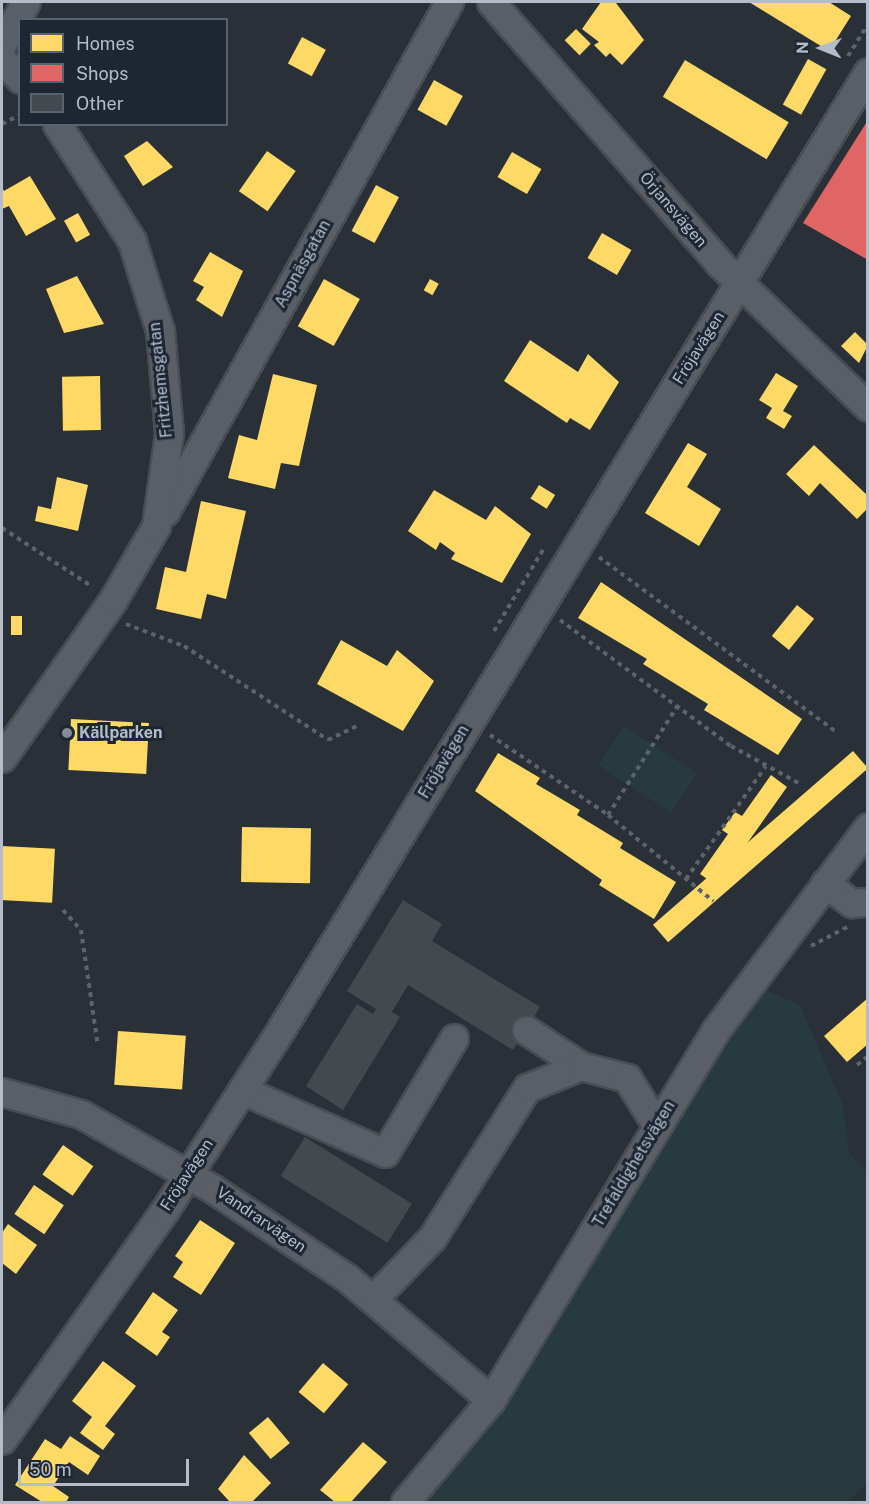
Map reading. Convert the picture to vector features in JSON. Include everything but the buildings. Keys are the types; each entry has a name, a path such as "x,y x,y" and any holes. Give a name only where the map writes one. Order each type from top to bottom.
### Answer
{"street":[{"path":"2,44 26,2"},
{"name":"Aspnäsgatan","path":"156,526 449,2"},
{"name":"Örjansvägen","path":"491,2 740,282 867,407"},
{"path":"2,59 18,77"},
{"name":"Fröjavägen","path":"2,1440 187,1174 242,1090 740,282 861,74"},
{"name":"Fritzhemsgatan","path":"2,758 113,600 156,526 170,433 160,331 132,241 58,126"},
{"name":"Trefaldighetsvägen","path":"405,1503 491,1401 715,1032 867,827"},
{"path":"825,883 852,903 867,902"},
{"path":"526,1030 581,1065 627,1078 657,1126"},
{"path":"242,1090 385,1153 454,1038"},
{"path":"373,1299 432,1238 527,1088 581,1065"},
{"name":"Vandrarvägen","path":"2,1092 81,1114 187,1174 373,1299 491,1401"}],"path":[{"path":"861,74 867,24"},
{"path":"2,124 18,116"},
{"path":"2,528 113,600 122,623 184,646 328,740 357,726"},
{"path":"578,543 838,733"},
{"path":"488,641 546,545"},
{"path":"540,605 766,766 800,784"},
{"path":"608,816 678,705"},
{"path":"469,720 608,816 713,901"},
{"path":"686,879 766,766"},
{"path":"63,910 81,930 98,1046"},
{"path":"857,1065 867,1056"}],"green space":[{"path":"624,726 697,773 671,813 598,765"},
{"path":"758,987 800,1005 843,1105 849,1154 867,1172 867,1482 847,1502 413,1502"}],"place":[{"name":"Källparken","path":"67,733"}]}
